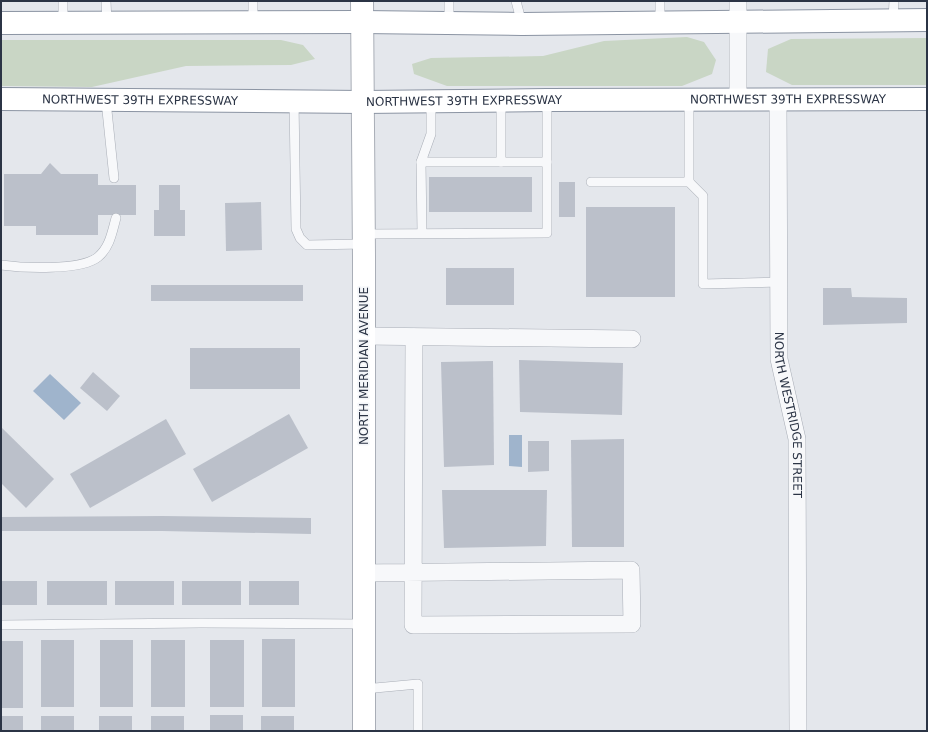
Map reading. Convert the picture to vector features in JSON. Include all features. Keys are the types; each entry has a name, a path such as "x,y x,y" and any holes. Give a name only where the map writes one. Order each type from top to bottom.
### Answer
{"main road":[{"path":"1,23 253,22 362,12 449,23 522,24 660,12 738,11 893,11 927,20"},
{"name":"NORTH MERIDIAN AVENUE","path":"362,12 364,239 364,731"},
{"name":"NORTHWEST 39TH EXPRESSWAY","path":"1,99 363,102 501,100 927,99"}],"street":[{"path":"738,11 738,100"},
{"name":"NORTH WESTRIDGE STREET","path":"778,100 780,359 797,438 798,731"},
{"path":"364,336 632,338"},
{"path":"363,573 413,572 631,570 632,624 413,625 413,572 414,337"}],"lane":[{"path":"63,1 63,23"},
{"path":"106,1 107,23"},
{"path":"253,1 253,22"},
{"path":"449,1 449,23"},
{"path":"516,1 522,24"},
{"path":"106,100 114,178"},
{"path":"501,100 501,162"},
{"path":"294,101 296,229 300,238 307,245 422,233 548,233 548,100"},
{"path":"689,100 689,182"},
{"path":"422,233 421,162 431,134 431,101"},
{"path":"421,162 548,162"},
{"path":"591,182 689,182 704,196 704,284 779,282"},
{"path":"1,265 14,267 64,266 90,262 99,256 110,241 116,218"},
{"path":"1,625 201,623 363,624"},
{"path":"364,689 418,684 418,731"}],"green space":[{"path":"687,37 704,42 716,60 712,74 682,86 447,86 414,74 412,64 431,58 543,56 604,41"},
{"path":"927,38 927,85 792,85 766,72 768,49 791,39"},
{"path":"1,40 281,40 303,45 315,59 291,65 186,66 92,87 1,86"}],"water":[{"path":"50,374 81,403 64,420 33,391"},
{"path":"509,435 522,435 522,467 509,466"}],"building":[{"path":"50,163 61,174 98,174 98,185 136,185 136,215 98,215 98,235 36,235 36,226 4,226 4,174 41,174"},
{"path":"429,177 532,177 532,212 429,212"},
{"path":"559,182 575,182 575,217 559,217"},
{"path":"159,185 180,185 180,210 185,210 185,236 154,236 154,210 159,210"},
{"path":"261,202 262,250 226,251 225,203"},
{"path":"586,207 675,207 675,297 586,297"},
{"path":"446,268 514,268 514,305 446,305"},
{"path":"151,285 303,285 303,301 151,301"},
{"path":"823,288 851,288 852,297 907,298 907,323 823,325"},
{"path":"190,348 300,348 300,389 190,389"},
{"path":"519,360 623,363 622,415 520,412"},
{"path":"493,361 494,465 444,467 441,362"},
{"path":"93,372 120,396 107,411 80,388"},
{"path":"289,414 308,448 212,502 193,469"},
{"path":"166,419 186,454 90,508 70,474"},
{"path":"1,427 54,479 26,508 1,483"},
{"path":"624,439 624,547 572,547 571,440"},
{"path":"528,441 549,441 549,471 528,472"},
{"path":"442,490 547,490 546,546 444,548"},
{"path":"163,516 311,518 311,534 162,531 1,531 1,517"},
{"path":"1,581 37,581 37,605 1,605"},
{"path":"47,581 107,581 107,605 47,605"},
{"path":"115,581 174,581 174,605 115,605"},
{"path":"182,581 241,581 241,605 182,605"},
{"path":"249,581 299,581 299,605 249,605"},
{"path":"262,639 295,639 295,707 262,707"},
{"path":"41,640 74,640 74,707 41,707"},
{"path":"100,640 133,640 133,707 100,707"},
{"path":"151,640 185,640 185,707 151,707"},
{"path":"210,640 244,640 244,707 210,707"},
{"path":"1,641 23,641 23,708 1,708"},
{"path":"210,715 243,715 243,731 210,731"},
{"path":"1,716 23,716 23,731 1,731"},
{"path":"41,716 74,716 74,731 41,731"},
{"path":"99,716 132,716 132,731 99,731"},
{"path":"151,716 184,716 184,731 151,731"},
{"path":"261,716 294,716 294,731 261,731"}]}
